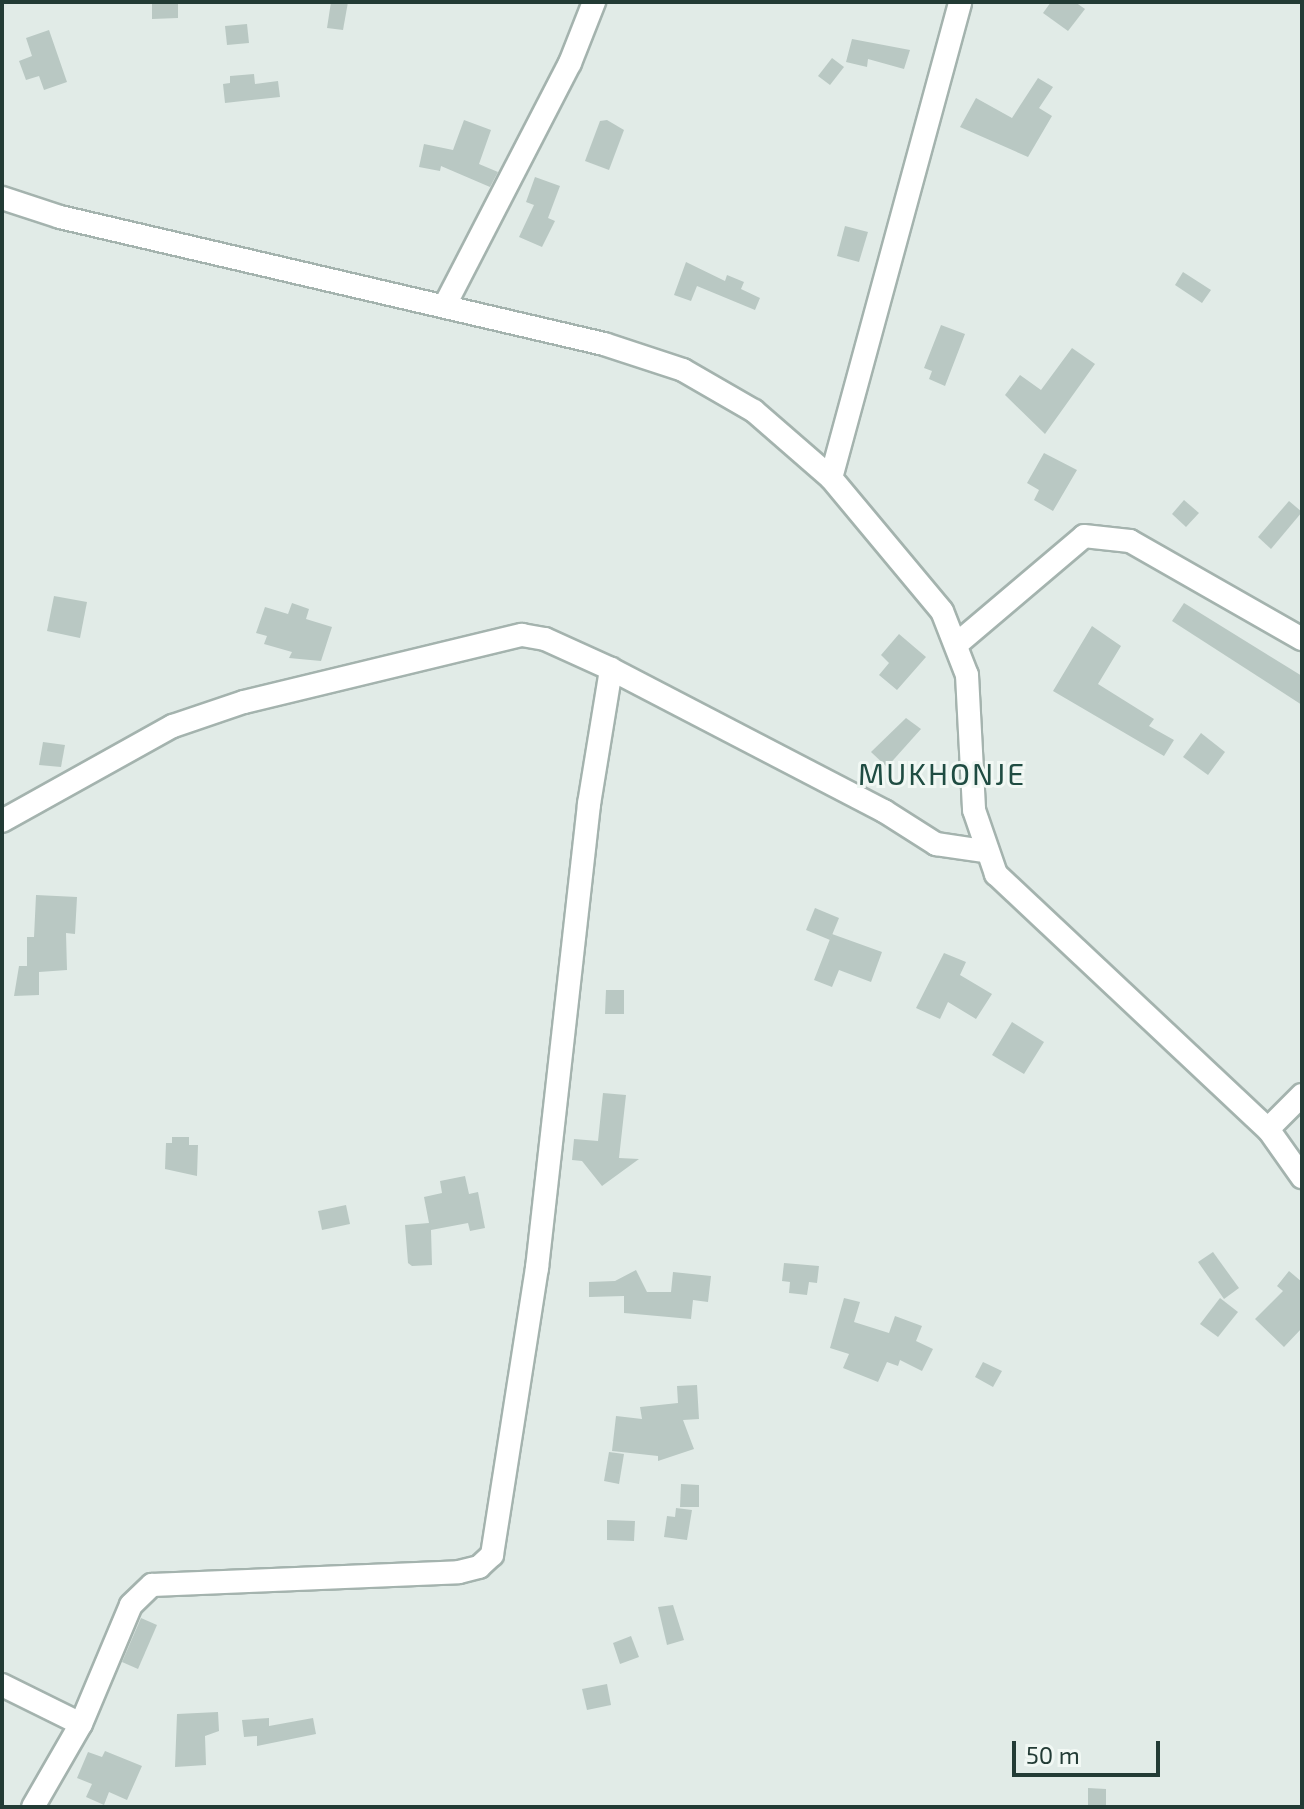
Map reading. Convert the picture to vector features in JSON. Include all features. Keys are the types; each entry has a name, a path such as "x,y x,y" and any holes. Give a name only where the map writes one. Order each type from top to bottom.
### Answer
{"street":[{"path":"445,305 570,63 594,2"},
{"path":"831,478 960,2"},
{"path":"2,198 60,217 604,344 683,370 754,411 831,478 921,581 958,643 972,714 974,810 984,851 1015,897 1268,1129 1302,1177"},
{"path":"958,643 1084,536 1130,541 1302,639"},
{"path":"2,821 173,726 244,702 497,637 545,639 611,669 884,811 936,844 984,851"},
{"path":"33,1807 81,1724 131,1605 152,1585 459,1572 479,1567 492,1555 537,1268 589,804 611,669"},
{"path":"1268,1129 1302,1095"},
{"path":"2,1685 81,1724"}],"building":[{"path":"152,2 178,2 178,18 152,19"},
{"path":"331,2 348,2 343,30 327,28"},
{"path":"1051,2 1075,2 1085,9 1068,31 1043,13"},
{"path":"247,24 249,43 227,45 225,26"},
{"path":"49,30 67,82 44,90 39,76 26,80 19,61 32,56 26,38"},
{"path":"852,39 910,50 904,69 868,59 867,67 846,62"},
{"path":"832,58 844,67 830,85 818,76"},
{"path":"254,74 255,84 278,81 280,97 225,103 223,84 230,83 230,76"},
{"path":"1038,78 1053,87 1039,108 1052,116 1028,157 960,127 976,98 1012,118"},
{"path":"464,120 491,130 479,164 498,172 490,187 441,166 440,171 419,167 424,144 453,150"},
{"path":"607,120 624,130 609,170 585,161 600,121"},
{"path":"535,177 560,186 548,218 555,221 542,247 519,237 534,205 526,202"},
{"path":"845,226 868,232 859,262 837,256"},
{"path":"686,262 725,281 727,275 744,282 741,289 760,298 755,310 697,286 691,301 674,295"},
{"path":"1183,272 1211,290 1202,303 1175,285"},
{"path":"941,325 965,334 945,386 929,379 932,371 924,368"},
{"path":"1072,348 1095,364 1045,434 1005,395 1020,375 1041,390"},
{"path":"1044,453 1077,470 1053,511 1034,500 1039,490 1027,483"},
{"path":"1184,500 1199,513 1186,527 1172,514"},
{"path":"1289,501 1302,512 1271,549 1258,537"},
{"path":"54,596 87,602 80,638 47,631"},
{"path":"292,603 309,609 306,619 332,627 321,661 289,658 292,652 264,644 267,636 256,633 265,607 288,614"},
{"path":"1184,603 1302,676 1302,705 1172,621"},
{"path":"1092,626 1121,646 1098,684 1154,719 1149,726 1174,740 1164,756 1053,691"},
{"path":"899,634 926,657 897,690 879,675 889,663 881,655"},
{"path":"906,718 921,729 887,767 871,752"},
{"path":"1201,733 1225,752 1208,775 1183,757"},
{"path":"43,742 65,745 61,767 39,765"},
{"path":"36,895 77,897 75,934 66,933 67,970 39,972 39,995 14,996 19,966 27,966 27,937 34,937"},
{"path":"815,908 839,918 830,940 806,930"},
{"path":"832,934 882,952 871,982 839,970 832,987 814,980"},
{"path":"944,953 966,962 960,975 992,994 976,1019 948,1002 940,1019 916,1008"},
{"path":"606,990 624,990 624,1014 605,1014"},
{"path":"1012,1022 1044,1042 1024,1074 992,1055"},
{"path":"603,1093 626,1095 619,1158 639,1159 602,1186 582,1161 572,1160 574,1139 598,1141"},
{"path":"172,1137 189,1137 189,1145 198,1145 197,1176 165,1169 166,1143 172,1143"},
{"path":"465,1176 469,1194 478,1192 485,1228 470,1231 468,1223 431,1230 432,1265 412,1266 408,1263 405,1225 429,1223 424,1197 442,1193 440,1181"},
{"path":"346,1205 350,1224 322,1230 318,1211"},
{"path":"1213,1252 1239,1288 1224,1299 1198,1262"},
{"path":"784,1263 819,1266 817,1283 809,1282 807,1295 789,1293 790,1282 782,1281"},
{"path":"636,1270 647,1292 671,1292 673,1272 711,1276 708,1302 693,1300 691,1319 624,1313 624,1296 589,1297 589,1282 615,1281"},
{"path":"1289,1271 1302,1282 1302,1328 1284,1347 1255,1319 1283,1291 1277,1286"},
{"path":"844,1298 860,1302 854,1322 889,1333 895,1316 922,1326 916,1341 933,1349 922,1371 900,1360 898,1366 887,1362 878,1382 843,1368 849,1354 830,1348"},
{"path":"1220,1298 1238,1312 1218,1337 1200,1324"},
{"path":"983,1362 1002,1371 993,1387 975,1377"},
{"path":"697,1385 699,1419 683,1420 694,1449 658,1461 658,1456 612,1451 616,1416 642,1419 640,1407 678,1403 677,1386"},
{"path":"609,1452 624,1454 619,1484 604,1481"},
{"path":"681,1484 699,1485 699,1507 680,1507"},
{"path":"676,1508 692,1510 687,1540 664,1537 667,1516 675,1517"},
{"path":"607,1520 635,1521 634,1541 607,1540"},
{"path":"673,1605 684,1640 667,1645 658,1607"},
{"path":"141,1618 157,1625 138,1669 122,1662"},
{"path":"631,1636 639,1657 620,1664 613,1643"},
{"path":"607,1684 611,1705 587,1710 582,1689"},
{"path":"218,1712 219,1731 205,1736 206,1765 175,1767 177,1714"},
{"path":"269,1718 269,1726 313,1718 316,1734 257,1746 257,1736 244,1737 242,1720"},
{"path":"105,1751 142,1766 127,1800 109,1792 104,1805 86,1797 92,1784 77,1778 88,1752 102,1757"},
{"path":"1088,1788 1106,1789 1106,1807 1088,1806"}],"district":[{"name":"MUKHONJE","path":"942,773"}]}
